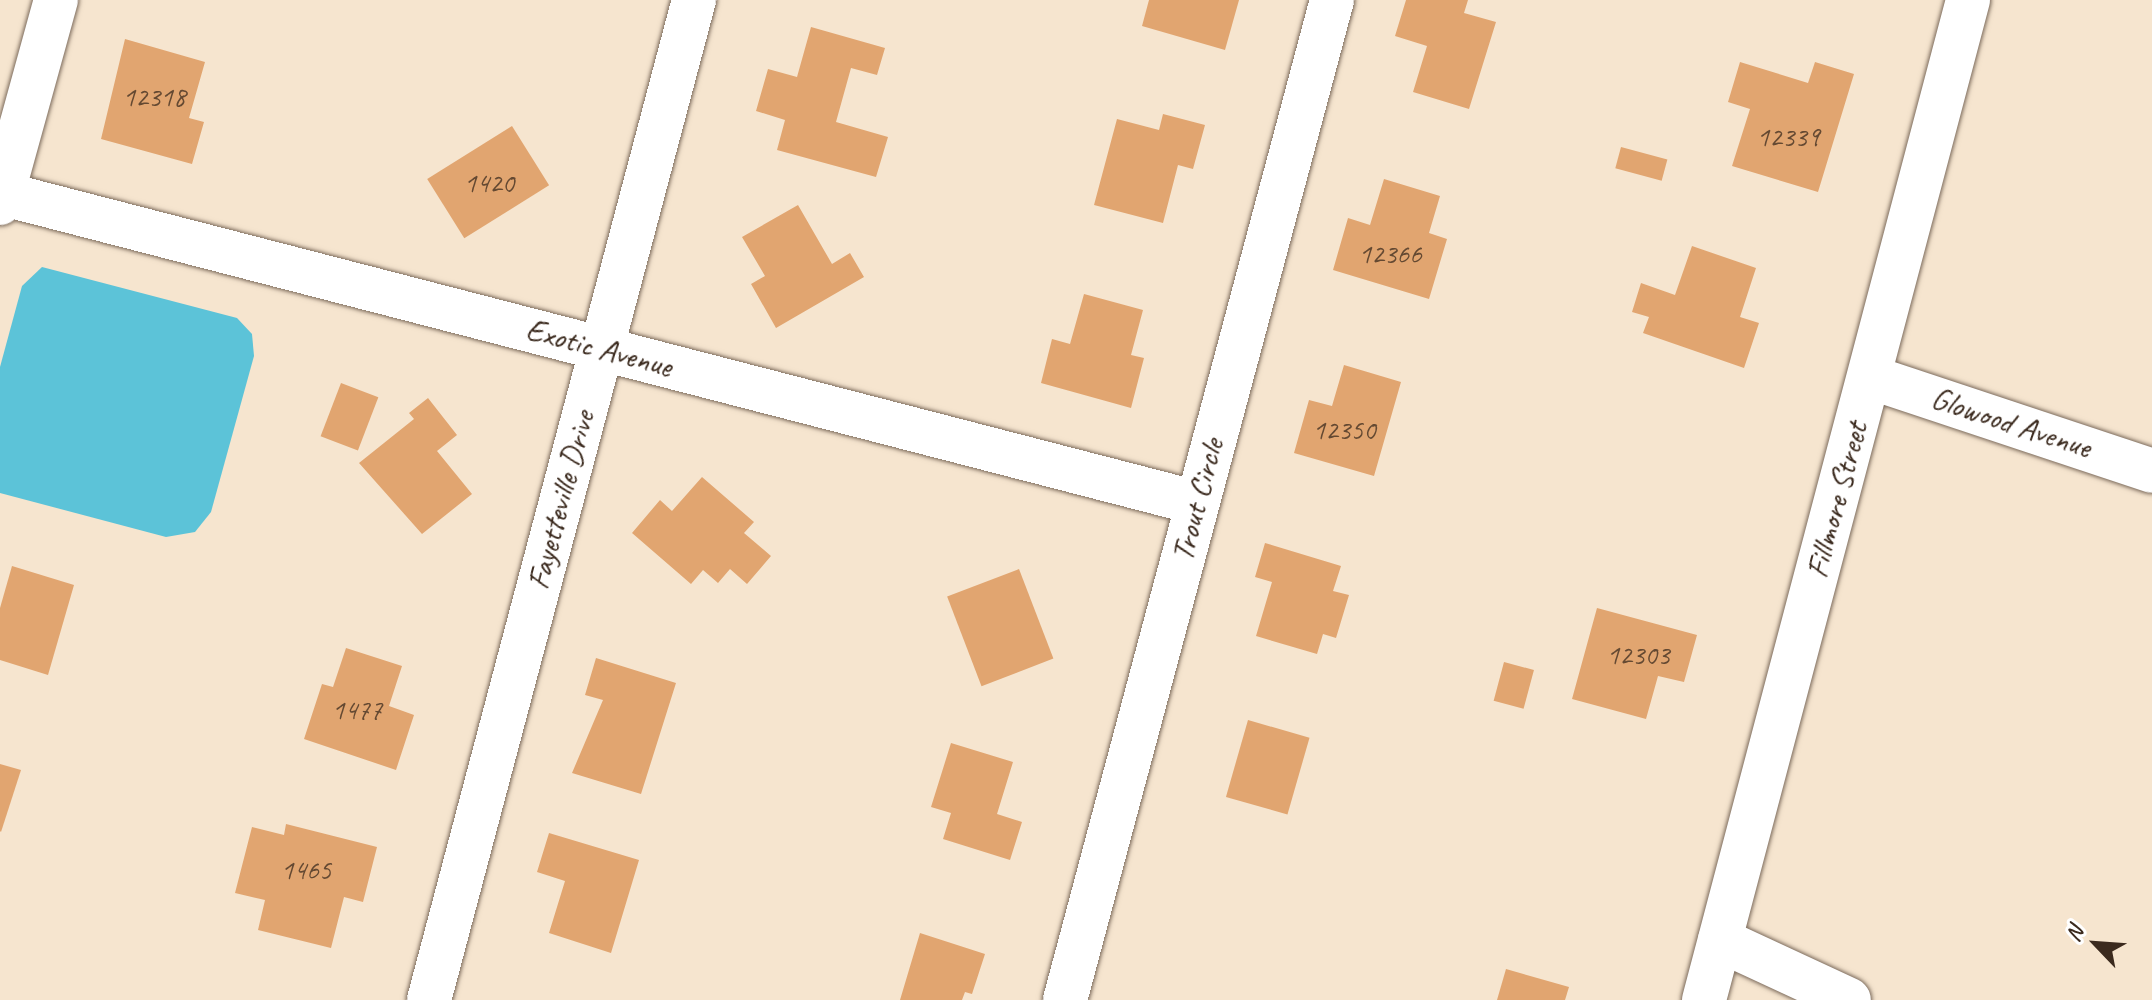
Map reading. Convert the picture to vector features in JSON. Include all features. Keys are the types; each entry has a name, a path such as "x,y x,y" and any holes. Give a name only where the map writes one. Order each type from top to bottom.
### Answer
{"street":[{"path":"1,197 56,0"},
{"name":"Fayetteville Drive","path":"429,1000 694,0"},
{"name":"Trout Circle","path":"1065,1000 1332,0"},
{"name":"Fillmore Street","path":"1704,1000 1968,0"},
{"name":"Exotic Avenue","path":"1,197 1198,503"},
{"name":"Glowood Avenue","path":"1870,377 2152,471"},
{"path":"1720,940 1849,1000"}],"water":[{"path":"42,267 237,318 252,334 254,356 211,512 195,532 166,537 0,493 0,367 22,286"}],"building":[{"path":"1149,0 1239,0 1225,50 1142,26"},
{"path":"1406,0 1468,0 1464,13 1496,22 1469,109 1413,92 1427,46 1395,36"},
{"path":"811,27 885,48 877,75 851,68 836,122 888,137 876,177 777,150 785,120 756,111 768,69 797,77"},
{"path":"125,39 205,62 189,118 204,122 192,164 101,139"},
{"path":"1740,62 1808,83 1815,62 1854,74 1818,192 1732,166 1750,109 1728,102"},
{"path":"1163,114 1205,125 1193,169 1178,165 1163,223 1094,205 1117,119 1159,130"},
{"path":"512,126 549,185 464,238 427,179"},
{"path":"1621,147 1667,159 1662,181 1615,168"},
{"path":"1384,179 1440,196 1429,233 1447,239 1429,299 1333,270 1348,218 1370,225"},
{"path":"798,205 832,264 850,253 864,277 776,328 751,284 765,276 742,237"},
{"path":"1692,246 1756,268 1740,317 1759,323 1744,368 1643,333 1649,317 1632,312 1641,283 1675,295"},
{"path":"1084,294 1143,310 1131,355 1144,358 1131,408 1041,383 1052,339 1070,344"},
{"path":"1344,365 1401,382 1374,476 1294,453 1309,400 1332,406"},
{"path":"341,383 378,397 358,451 321,436"},
{"path":"428,398 457,435 437,451 472,494 422,534 359,463 414,419 409,413"},
{"path":"702,477 754,522 744,533 771,556 747,584 730,569 718,583 703,570 691,584 632,533 660,500 672,511"},
{"path":"1265,543 1341,566 1333,591 1349,595 1336,638 1323,634 1317,654 1256,636 1272,582 1255,577"},
{"path":"12,566 74,585 48,675 0,660 0,608"},
{"path":"1019,569 1053,659 982,686 947,597"},
{"path":"1597,608 1697,635 1684,682 1658,676 1646,719 1572,699"},
{"path":"346,648 402,666 389,706 414,715 396,770 304,739 322,684 333,687"},
{"path":"596,658 676,683 641,794 572,773 603,700 585,695"},
{"path":"1504,662 1534,670 1524,709 1494,701"},
{"path":"1248,720 1310,738 1287,815 1226,797"},
{"path":"951,743 1013,762 997,814 1022,822 1010,860 943,839 951,813 931,807"},
{"path":"0,764 21,770 1,832 0,831"},
{"path":"286,824 377,847 363,902 344,897 331,948 258,930 265,900 235,893 252,827 284,835"},
{"path":"549,833 639,860 611,953 549,933 565,881 537,872"},
{"path":"920,933 985,954 972,994 965,992 962,1000 900,1000"},
{"path":"1506,969 1569,987 1565,1000 1497,1000"}]}
